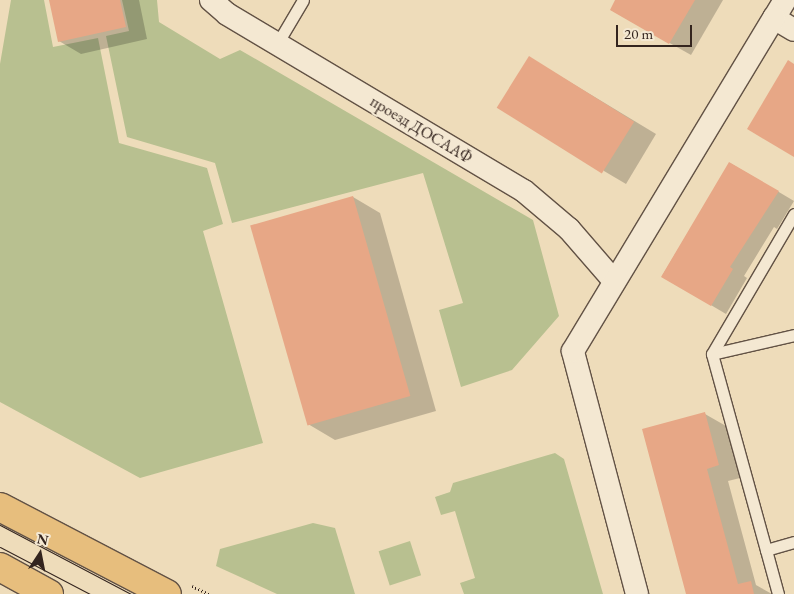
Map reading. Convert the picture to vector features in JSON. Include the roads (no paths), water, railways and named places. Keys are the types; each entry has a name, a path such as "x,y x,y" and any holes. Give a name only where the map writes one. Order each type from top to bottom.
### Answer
{"main road":[{"path":"0,508 167,594"},
{"path":"0,567 49,594"}],"street":[{"name":"проезд ДОСААФ","path":"211,0 227,14 524,191 568,229 614,282"},
{"path":"637,594 573,351 779,9 794,30"}],"lane":[{"path":"277,44 303,0"},
{"path":"778,594 712,354 794,214"},
{"path":"712,354 794,335"},
{"path":"766,550 794,542"}],"tram line":[{"path":"0,525 131,594"},
{"path":"0,547 90,594"}]}
